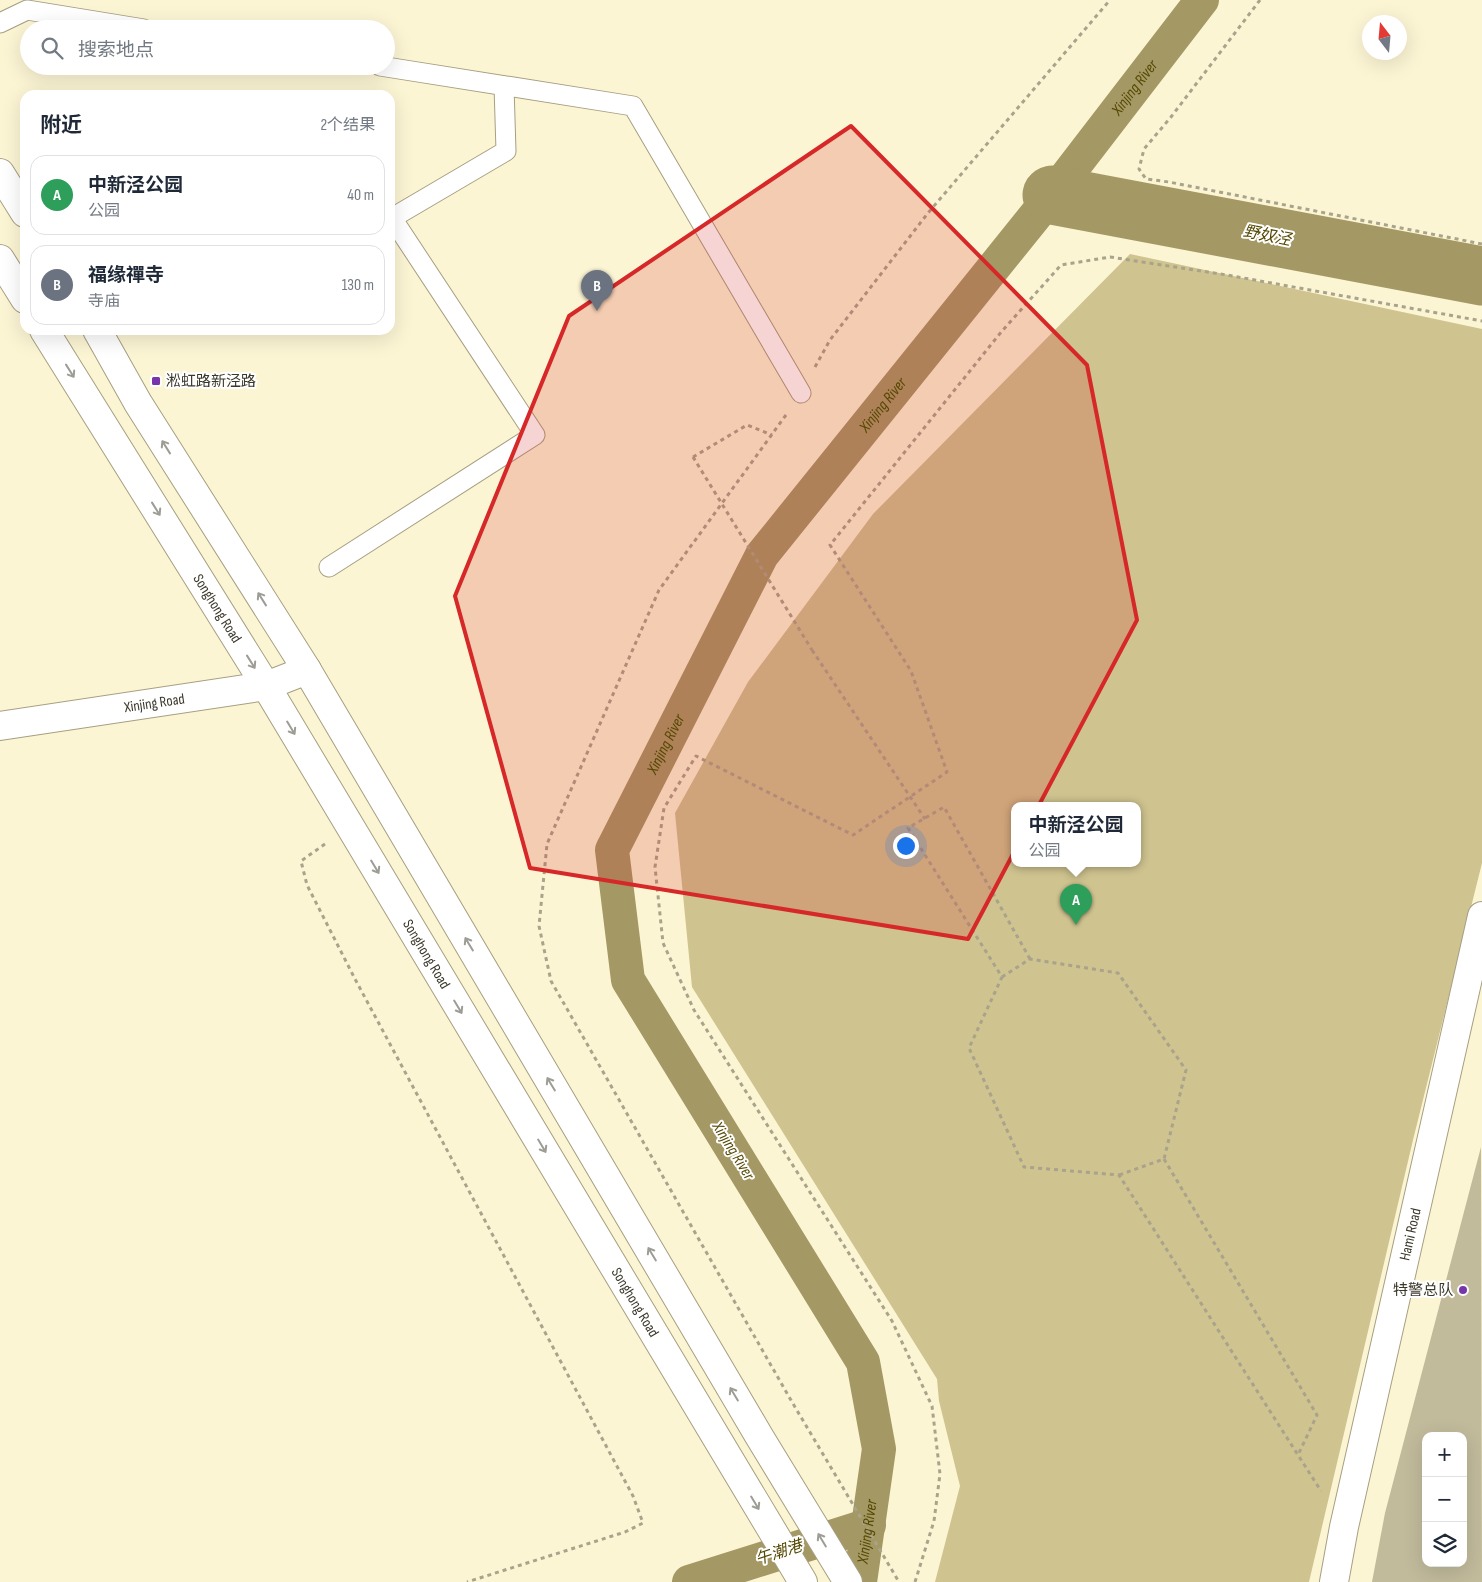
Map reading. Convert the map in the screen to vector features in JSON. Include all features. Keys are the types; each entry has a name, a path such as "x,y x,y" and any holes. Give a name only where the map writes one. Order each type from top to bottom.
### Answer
{"street":[{"path":"0,173 20,205"},
{"path":"0,259 20,291"},
{"name":"Songhong Road","path":"47,335 266,686 352,828 802,1582"},
{"path":"100,335 138,402 307,670 759,1436 848,1582"},
{"name":"Xinjing Road","path":"0,726 266,686 307,670"},
{"name":"Hami Road","path":"1334,1582 1344,1527 1482,916"}],"lane":[{"path":"0,23 27,10 89,20"},
{"path":"395,68 632,106 801,392"},
{"path":"395,215 506,151 504,86"},
{"path":"329,567 535,435 395,223"}],"path":[{"path":"801,392 830,340 922,220 1110,0"},
{"path":"1260,0 1171,118 1144,149 1139,169 1146,179 1482,244"},
{"path":"915,1582 934,1521 940,1474 932,1406 892,1321 694,1010 663,943 655,867 664,808 696,756 853,835 947,772 911,671 830,544 1002,331 1062,265 1110,257 1227,275 1482,321"},
{"path":"899,1582 792,1402 552,982 539,926 547,844 660,590 772,435 747,425 693,457 812,650 925,819"},
{"path":"1002,977 908,828 944,807 1030,959"},
{"path":"352,828 301,861 307,885 360,988 633,1496 643,1523 625,1532 467,1582"},
{"path":"1164,1159 1119,1175 1024,1167 969,1048 1002,977 1030,959 1118,973 1186,1070 1164,1159 1317,1415 1298,1455"},
{"path":"1119,1175 1344,1527"}],"highlighted area":[{"path":"851,126 1087,365 1137,620 968,939 530,868 455,596 569,316"}],"shaded area":[{"path":"1130,254 1482,329 1482,863 1413,1140 1309,1582 935,1582 960,1486 939,1401 937,1379 692,987 675,813 748,682 873,514"}],"building":[{"name":"特警总队","path":"1481,1147 1482,1582 1372,1582 1385,1513"}],"waterway":[{"name":"Xinjing River","path":"860,1582 879,1449 863,1362 628,980 612,850 762,555 1052,195 1202,0"},
{"name":"野奴泾","path":"1052,195 1482,276"},
{"name":"午潮港","path":"689,1582 869,1525"}],"place":[{"name":"福缘禪寺","path":"597,311"},
{"name":"淞虹路新泾路","path":"156,381"},
{"name":"中新泾公园","path":"1076,925"},
{"name":"特警总队","path":"1463,1290"}]}
